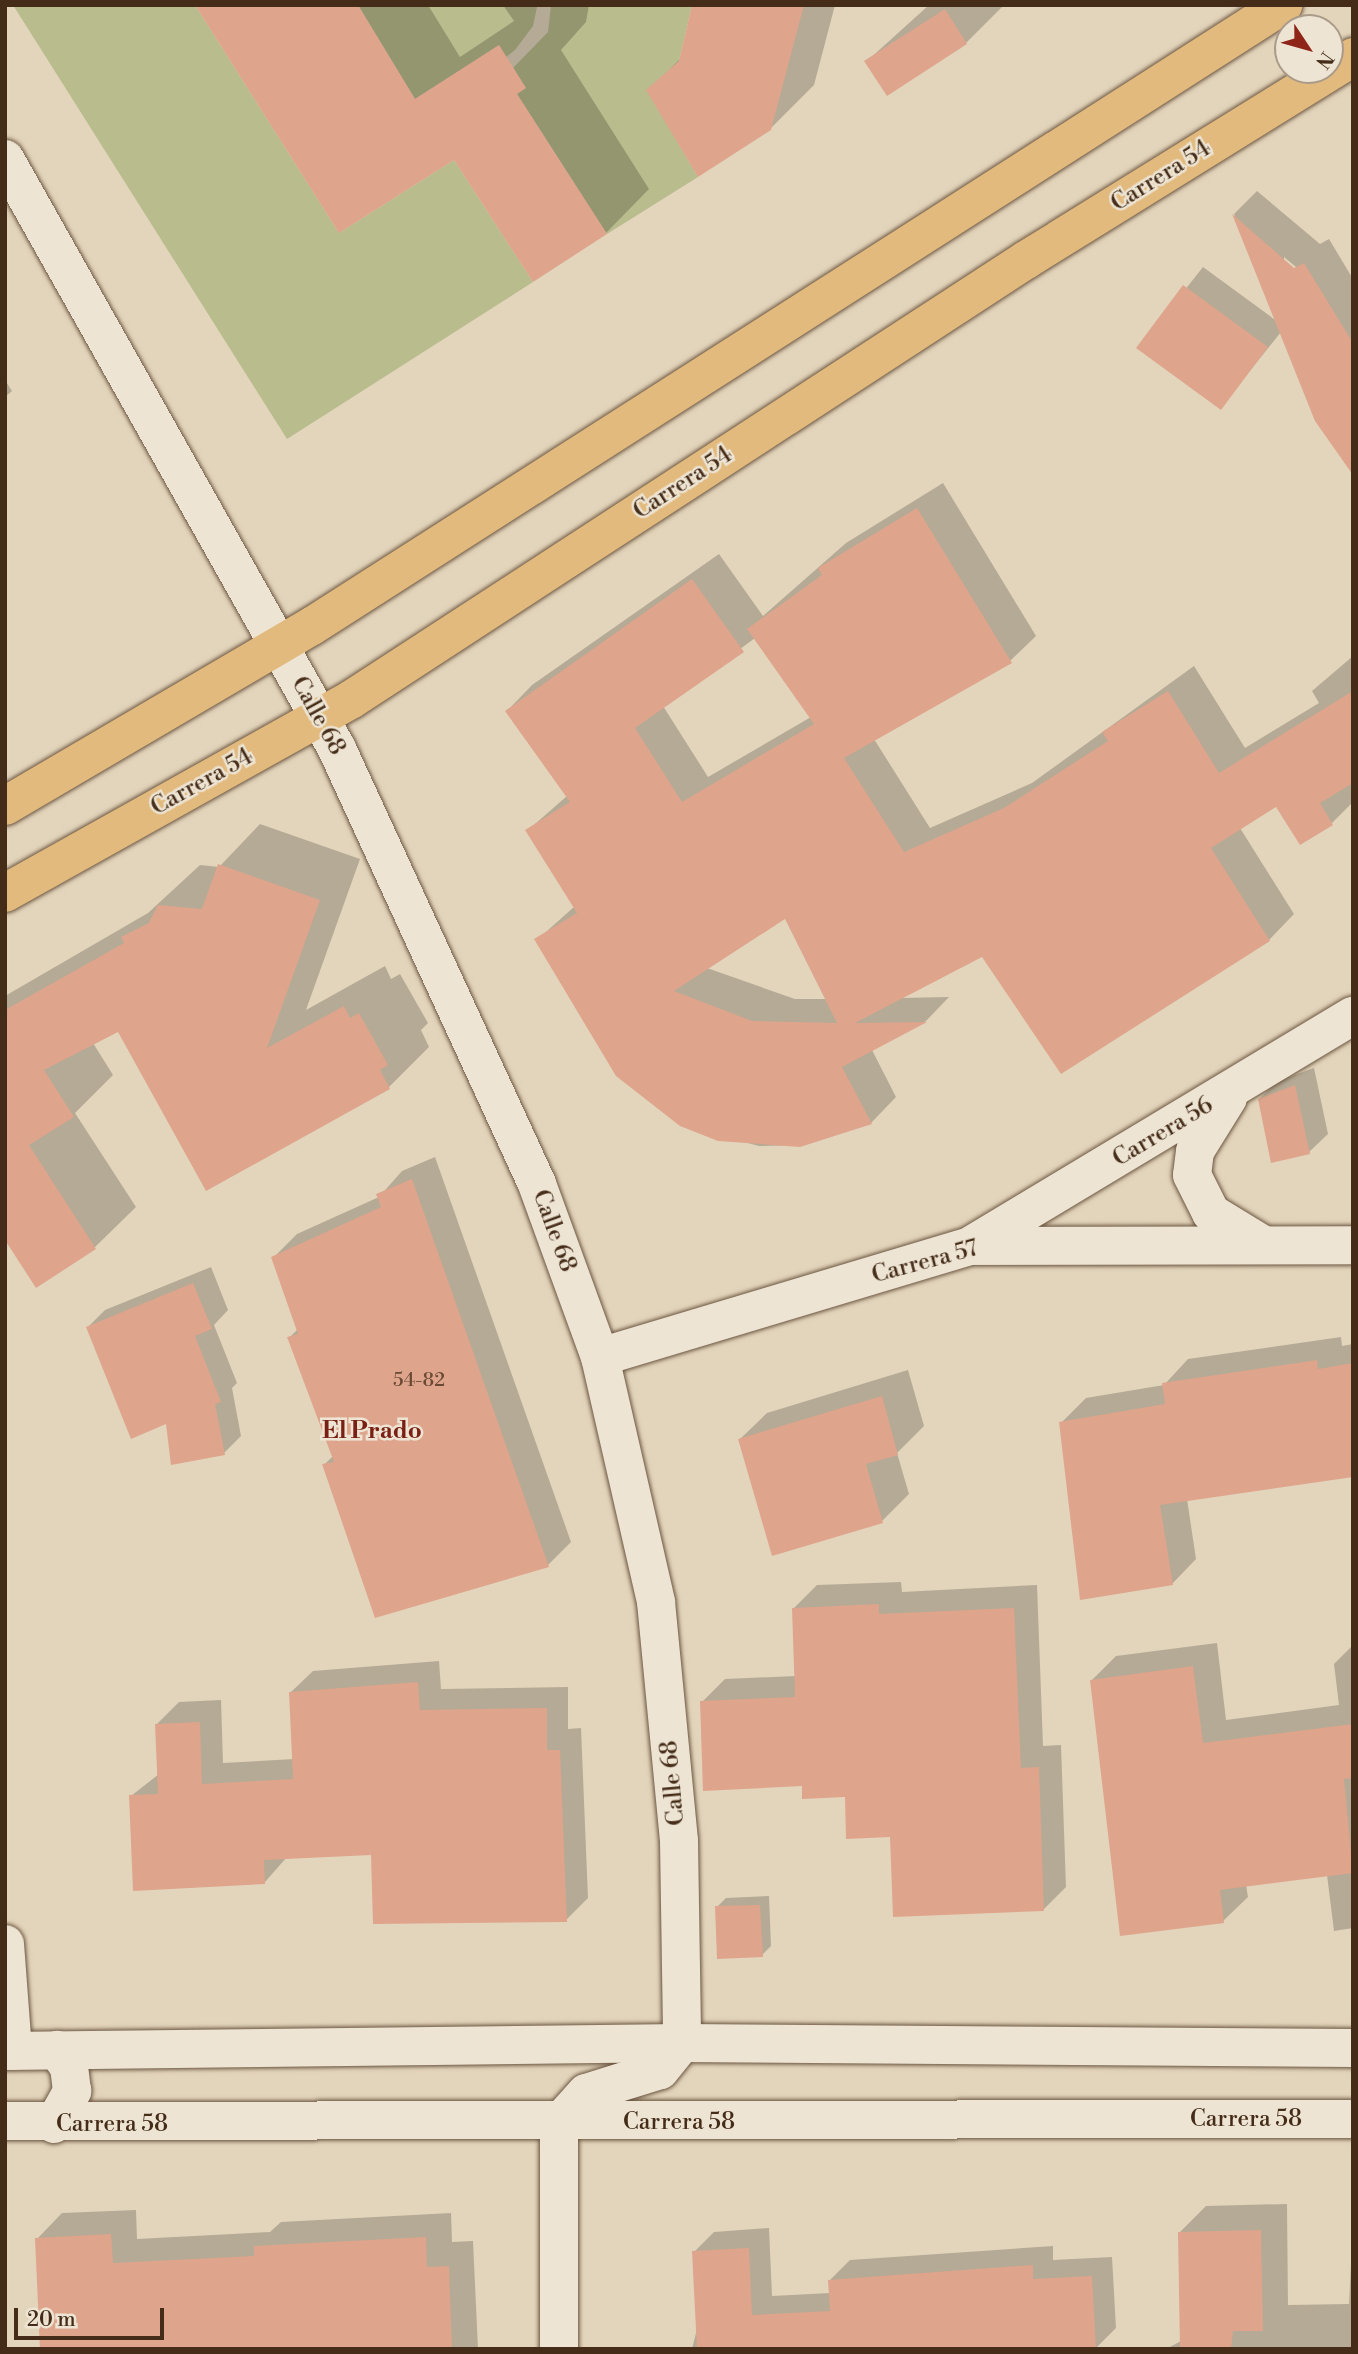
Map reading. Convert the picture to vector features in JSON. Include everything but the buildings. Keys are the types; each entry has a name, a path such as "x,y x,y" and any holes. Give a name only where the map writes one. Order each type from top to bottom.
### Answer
{"main road":[{"path":"5,806 278,643 1283,5"},
{"name":"Carrera 54","path":"5,893 318,717 1026,260 1353,57"}],"street":[{"name":"Calle 68","path":"5,159 318,717 531,1171 600,1357 656,1602 679,1841 682,2043"},
{"name":"Carrera 56","path":"971,1245 1233,1091 1353,1016"},
{"path":"1233,1091 1195,1151 1192,1175 1211,1213 1262,1244"},
{"name":"Carrera 57","path":"600,1357 971,1245 1353,1245"},
{"path":"5,1944 9,2051 682,2043 1353,2048"},
{"path":"559,2349 559,2123 586,2092 660,2070 682,2043"},
{"path":"54,2124 72,2091 69,2067 57,2050"},
{"name":"Carrera 58","path":"5,2121 54,2124 1353,2119"}],"green space":[{"path":"13,5 195,5 339,233 454,160 533,282 287,439"},
{"path":"358,5 537,7 533,26 515,50 506,57 498,46 415,99"},
{"path":"551,5 692,5 679,61 647,90 698,177 607,234 517,94 525,87 513,68 548,32"}],"district":[{"name":"El Prado","path":"372,1432"}]}
